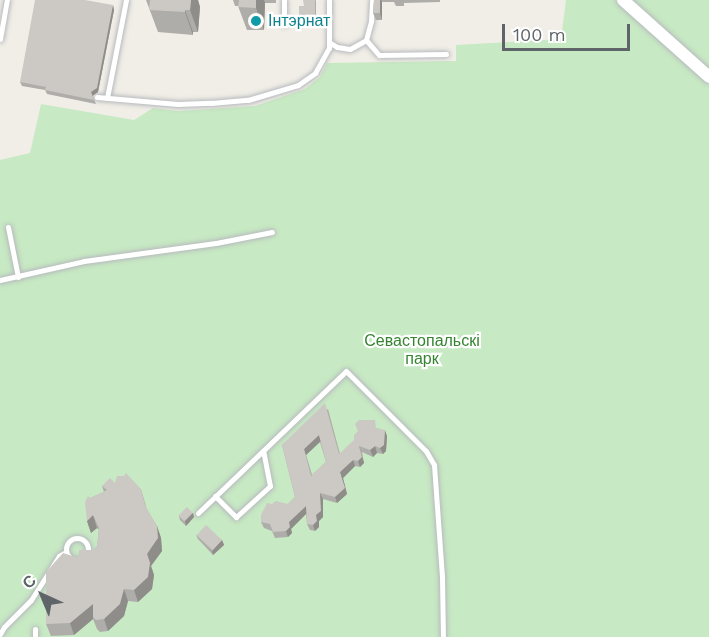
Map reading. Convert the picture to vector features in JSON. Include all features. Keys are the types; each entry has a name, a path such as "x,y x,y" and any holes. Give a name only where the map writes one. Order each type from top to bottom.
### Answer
{"street":[{"path":"623,0 709,77"}],"lane":[{"path":"0,39 7,0"},
{"path":"107,98 126,0"},
{"path":"284,0 284,24"},
{"path":"97,97 178,104 248,100 268,96 298,85 315,73 329,48 329,0"},
{"path":"329,42 337,47 350,49 366,40 371,21 372,0"},
{"path":"366,40 379,54 446,54"},
{"path":"8,227 18,277"},
{"path":"0,280 84,261 216,243 272,232"},
{"path":"198,513 346,371 426,451 434,465 442,576 443,637"},
{"path":"215,496 236,518 270,486 262,451"},
{"path":"74,537 81,538 88,545 86,556 78,560 71,558 66,552 66,544 74,537"},
{"path":"0,634 31,600 59,556 66,552"},
{"path":"35,629 35,637"}],"green space":[{"name":"Севастопальскі парк","path":"566,0 617,0 709,84 709,637 0,637 0,160 30,153 41,104 134,120 153,108 178,111 255,106 305,89 320,77 327,63 456,61 456,45 561,39"},
{"path":"629,0 709,0 709,70"}],"building":[{"path":"35,0 85,0 113,5 97,88 91,92 94,100 45,90 46,87 20,82"},
{"path":"150,0 191,0 190,10 185,10 185,12 149,10"},
{"path":"239,0 256,0 256,8 238,7"},
{"path":"303,0 315,0 315,25 299,25 299,6 304,6"},
{"path":"374,0 380,0 380,13 373,13"},
{"path":"325,403 339,454 354,440 354,435 358,431 355,424 359,420 375,420 376,428 385,430 384,445 380,448 375,446 370,450 359,446 362,457 358,461 353,460 340,472 345,488 335,497 320,493 321,511 316,515 317,521 313,525 307,524 306,506 289,522 290,527 286,531 273,532 270,524 261,522 261,515 267,503 272,504 276,501 288,504 295,497 282,445","holes":["319,435 326,462 311,476 304,449"]},
{"path":"126,473 141,489 145,505 157,526 158,538 147,554 150,563 148,577 134,590 124,589 120,604 104,619 96,620 93,617 93,604 70,623 46,624 46,572 63,553 79,558 79,550 93,550 97,546 99,528 93,515 87,521 85,502 88,496 90,498 107,490 102,486 110,478 115,483 117,476 124,476"},
{"path":"187,507 193,513 184,521 179,515"},
{"path":"206,525 222,540 213,550 196,535"}],"place":[{"name":"Інтэрнат","path":"256,21"}]}
